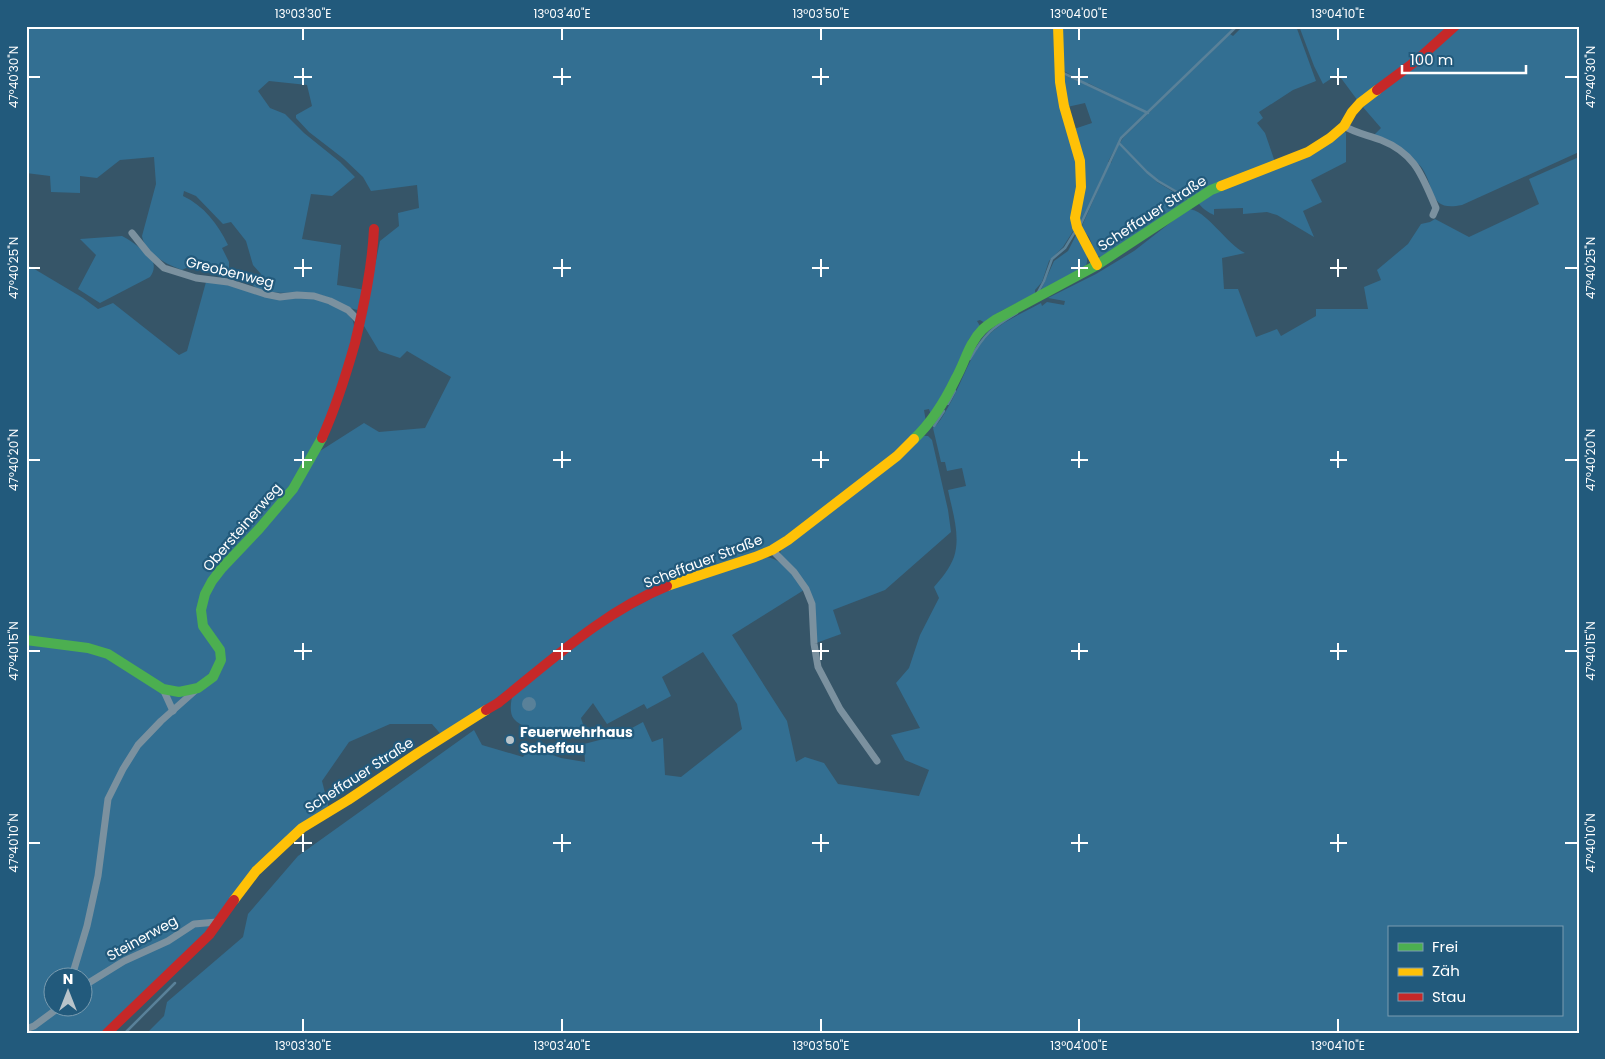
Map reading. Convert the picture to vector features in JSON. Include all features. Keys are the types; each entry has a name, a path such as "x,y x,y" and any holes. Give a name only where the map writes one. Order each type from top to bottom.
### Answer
{"street":[{"path":"1058,26 1060,82 1064,106 1080,162 1081,187 1075,218 1077,227 1097,265"},
{"name":"Scheffauer Straße","path":"107,1033 182,964 209,936 217,922 256,872 302,828 348,800 418,752 498,703 586,633 608,618 665,587 772,550 813,522 897,456 926,428 940,408 972,344 982,330 995,320 1097,265 1212,190 1233,180 1308,152 1330,138 1344,126 1360,103 1416,61 1455,26"},
{"path":"1344,126 1387,143 1412,161 1418,169 1436,208 1433,216"},
{"name":"Obersteinerweg","path":"198,688 213,677 221,660 220,650 204,626 201,610 205,594 222,568 293,489 323,436 344,384 364,307 373,254 374,229"},
{"name":"Greobenweg","path":"132,233 148,253 164,268 196,278 228,282 265,294 314,296 330,300 348,310 360,322"},
{"path":"772,550 794,572 806,589 812,604 814,644 818,667 840,709 877,761"},
{"path":"26,640 88,648 108,654 163,689 179,692 198,688"},
{"path":"75,966 87,926 98,876 108,799 138,745 198,688"},
{"path":"163,689 173,711"},
{"name":"Steinerweg","path":"92,981 124,961 168,940 194,924 217,922"},
{"path":"26,1030 48,1016"}],"shaded area":[{"path":"26,26 1055,26 1079,167 1075,228 1063,247 1049,261 1042,282 1035,290 1035,294 1001,311 985,323 980,320 977,321 980,326 969,339 949,385 931,415 929,409 924,410 926,422 906,443 858,483 770,547 653,588 618,606 444,738 432,724 390,724 349,742 322,781 329,809 282,842 209,933 101,1033 27,1033 33,1030 29,1024 26,1025 26,643 84,650 125,659 26,636 26,264 98,309 113,303 179,355 187,351 206,282 225,284 248,291 316,298 348,314 353,321 355,330 351,349 326,424 290,487 213,575 208,596 215,583 320,451 364,423 379,432 425,428 451,377 407,351 400,358 379,351 364,326 380,241 399,226 398,213 419,208 417,185 371,191 363,177 344,159 309,132 296,118 296,115 312,106 307,85 269,81 258,91 270,108 285,114 355,177 332,196 311,194 302,239 341,245 337,285 365,290 361,310 312,293 279,293 262,290 253,286 261,274 253,265 246,241 231,222 223,224 196,196 184,191 183,196 204,210 224,237 228,245 222,248 229,262 229,270 226,274 188,267 182,270 169,265 157,257 147,248 142,236 156,184 154,157 120,160 97,178 80,176 80,193 51,192 50,176 26,173"},
{"path":"1061,26 1236,26 1147,112 1088,83 1086,85 1146,113 1121,137 1108,162 1111,163 1119,144 1157,182 1189,201 1101,257 1097,256 1089,237 1081,228 1106,172 1104,172 1081,223 1079,223 1074,129 1092,123 1085,103 1067,107 1062,74 1077,81 1078,79 1062,70"},
{"path":"1243,26 1296,26 1316,81 1293,90 1259,112 1263,118 1257,123 1265,133 1275,162 1191,199 1159,181 1120,143 1230,34 1233,36"},
{"path":"1299,26 1448,26 1409,62 1358,101 1338,74 1323,84"},
{"path":"1459,26 1579,26 1579,152 1462,205 1451,206 1438,202 1422,168 1411,157 1374,135 1381,128 1362,106"},
{"path":"1344,131 1346,133 1346,162 1311,180 1322,202 1303,211 1314,237 1277,215 1267,212 1243,214 1243,208 1214,209 1214,215 1205,210 1198,202 1200,200"},
{"path":"1579,157 1579,1033 147,1033 164,1016 167,1002 243,937 248,914 298,856 474,730 482,745 523,757 530,747 561,758 585,762 584,744 619,735 643,722 652,742 663,738 665,775 681,777 742,729 737,704 703,652 662,677 671,696 647,709 644,704 607,724 593,703 581,718 587,737 548,733 520,724 511,714 512,696 579,642 612,619 669,589 767,557 784,565 804,590 732,635 787,721 796,762 805,757 824,763 838,784 919,796 929,770 905,760 891,735 920,728 896,683 909,668 920,635 939,598 934,587 946,573 954,557 957,540 954,514 948,490 966,486 962,468 947,471 945,462 941,462 933,428 952,401 977,349 995,329 1041,303 1042,306 1047,302 1064,305 1065,301 1048,298 1096,274 1134,251 1188,209 1202,215 1238,249 1245,253 1222,258 1224,289 1238,289 1256,337 1277,329 1281,336 1316,316 1316,309 1368,309 1364,287 1381,280 1377,270 1408,244 1421,224 1435,219 1469,237 1539,204 1529,179"},
{"path":"1077,233 1087,253 1086,266 1040,292 1054,261 1068,251"},
{"path":"122,236 148,255 153,262 153,272 150,277 100,303 78,289 96,255 80,239"},
{"path":"924,436 928,436 932,440 948,510 951,532 885,590 833,610 841,634 816,643 814,603 782,557 780,553 782,548"},
{"path":"529,697 534,699 536,704 534,709 529,711 524,709 522,704 524,699"}],"waterway":[{"path":"1080,226 1121,138 1237,26"},
{"path":"1063,73 1148,113"},
{"path":"1119,143 1158,181 1189,199"},
{"path":"1037,294 1052,259 1065,248 1076,230"},
{"path":"970,359 990,332 1017,313"},
{"path":"948,404 955,391"},
{"path":"934,426 944,411"},
{"path":"125,1033 175,983"}],"traffic: fast":[{"path":"914,439 927,426 943,403 974,341 985,327 1097,265 1211,190 1221,186"},
{"path":"26,640 88,648 108,654 163,689 179,692 198,688 213,677 221,660 220,650 203,626 201,610 205,594 222,568 293,489 322,438"}],"traffic: slow":[{"path":"1058,26 1060,82 1064,106 1080,161 1081,187 1075,218 1077,227 1097,265"},
{"path":"1221,186 1308,152 1330,138 1344,126 1360,103 1377,90"},
{"path":"667,586 772,550 788,540 897,456 914,439"},
{"path":"234,900 256,871 302,828 486,710"}],"traffic: jam":[{"path":"1377,90 1416,61 1455,26"},
{"path":"322,438 332,415 355,343 367,286 374,229"},
{"path":"486,710 498,703 599,623 621,609 667,586"},
{"path":"107,1033 209,935 234,900"}],"place":[{"name":"Feuerwehrhaus Scheffau","path":"510,740"}]}
